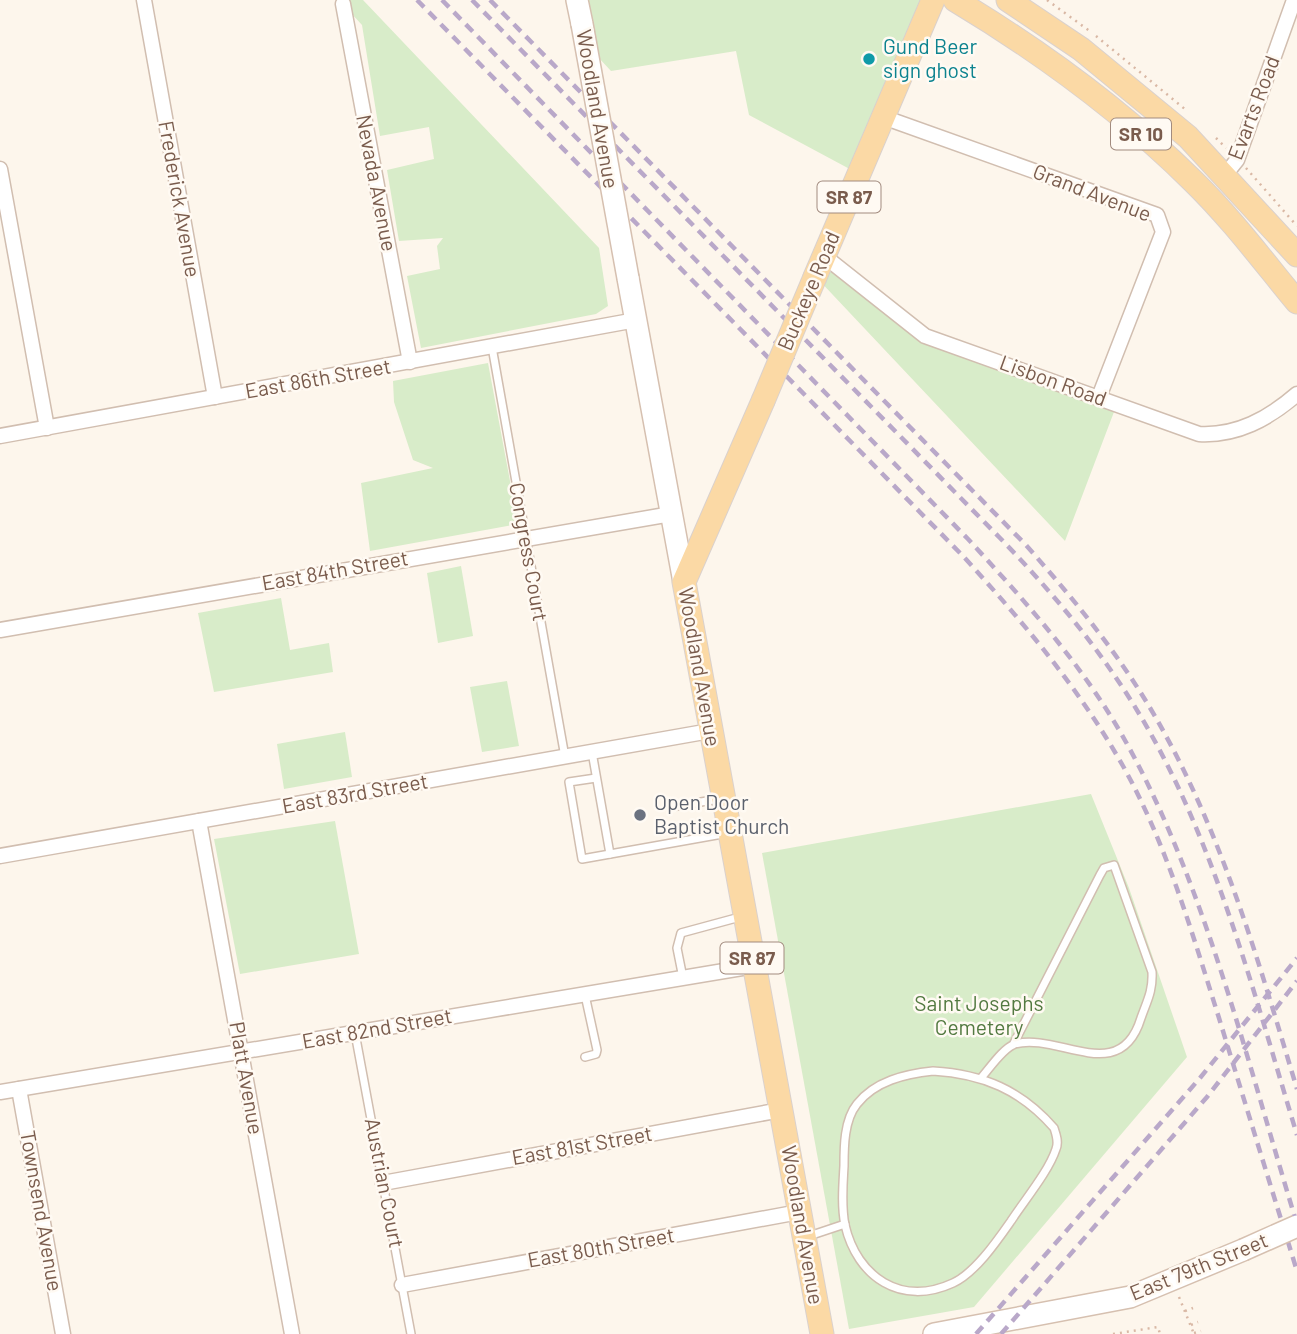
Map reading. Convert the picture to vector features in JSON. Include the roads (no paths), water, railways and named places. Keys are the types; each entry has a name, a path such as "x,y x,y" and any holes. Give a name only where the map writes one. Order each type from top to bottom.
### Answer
{"main road":[{"name":"Woodland Avenue","path":"577,0 822,1334"},
{"name":"Buckeye Road","path":"684,582 933,0"},
{"name":"SR 10","path":"955,0 1043,57 1157,147 1220,210 1297,302"},
{"name":"SR 10","path":"1008,0 1108,69 1188,137 1297,255"},
{"name":"East 79th Street","path":"934,1334 1130,1297 1297,1226"}],"street":[{"name":"Frederick Avenue","path":"144,0 215,397"},
{"name":"Evarts Road","path":"1225,175 1237,160 1294,0"},
{"name":"Nevada Avenue","path":"343,4 410,362"},
{"name":"Grand Avenue","path":"883,117 1157,215 1163,232 1099,397"},
{"path":"0,169 47,428"},
{"name":"Lisbon Road","path":"820,267 925,335 1199,434 1219,435 1263,418 1297,394"},
{"name":"East 86th Street","path":"0,436 636,320"},
{"name":"East 84th Street","path":"0,630 671,514"},
{"name":"East 83rd Street","path":"0,856 710,731"},
{"name":"Platt Avenue","path":"199,821 292,1334"},
{"name":"East 82nd Street","path":"0,1092 754,965"},
{"name":"Townsend Avenue","path":"19,1089 63,1334"},
{"name":"East 81st Street","path":"383,1183 781,1110"},
{"name":"East 80th Street","path":"402,1285 799,1212"}],"lane":[{"name":"Congress Court","path":"492,347 565,757"},
{"path":"592,752 610,854"},
{"path":"596,778 569,782 582,859 729,833"},
{"path":"671,807 723,799"},
{"path":"981,1078 1013,1045 1100,875 1109,865 1114,865 1152,972 1153,991 1133,1040 1124,1049 1098,1052 1027,1043 1013,1045"},
{"path":"683,978 677,948 681,933 744,916"},
{"path":"585,994 597,1050 596,1054 585,1057"},
{"name":"Austrian Court","path":"355,1033 411,1334"},
{"path":"917,1073 964,1073 981,1078 1008,1089 1034,1107 1054,1128 1057,1148 1009,1225 969,1271 955,1282 939,1288 908,1291 891,1288 862,1265 845,1224 845,1146 850,1119 863,1098 892,1080 917,1073"},
{"path":"804,1238 845,1224"}],"railway":[{"path":"417,0 963,556 1028,631 1088,710 1139,796 1166,858 1199,954 1297,1271"},
{"path":"442,0 968,539 1030,609 1088,682 1122,735 1177,850 1222,974 1297,1224"},
{"path":"472,0 1000,538 1063,608 1101,657 1152,736 1197,831 1235,931 1297,1135"},
{"path":"490,0 1025,544 1102,636 1136,685 1166,736 1207,821 1240,909 1297,1089"},
{"path":"976,1334 1200,1078 1297,958"},
{"path":"1001,1334 1207,1097 1297,981"}],"place":[{"name":"Gund Beer sign ghost","path":"869,59"},
{"name":"Open Door Baptist Church","path":"640,815"}],"park label":[{"name":"Saint Josephs Cemetery","path":"979,1016"}]}
